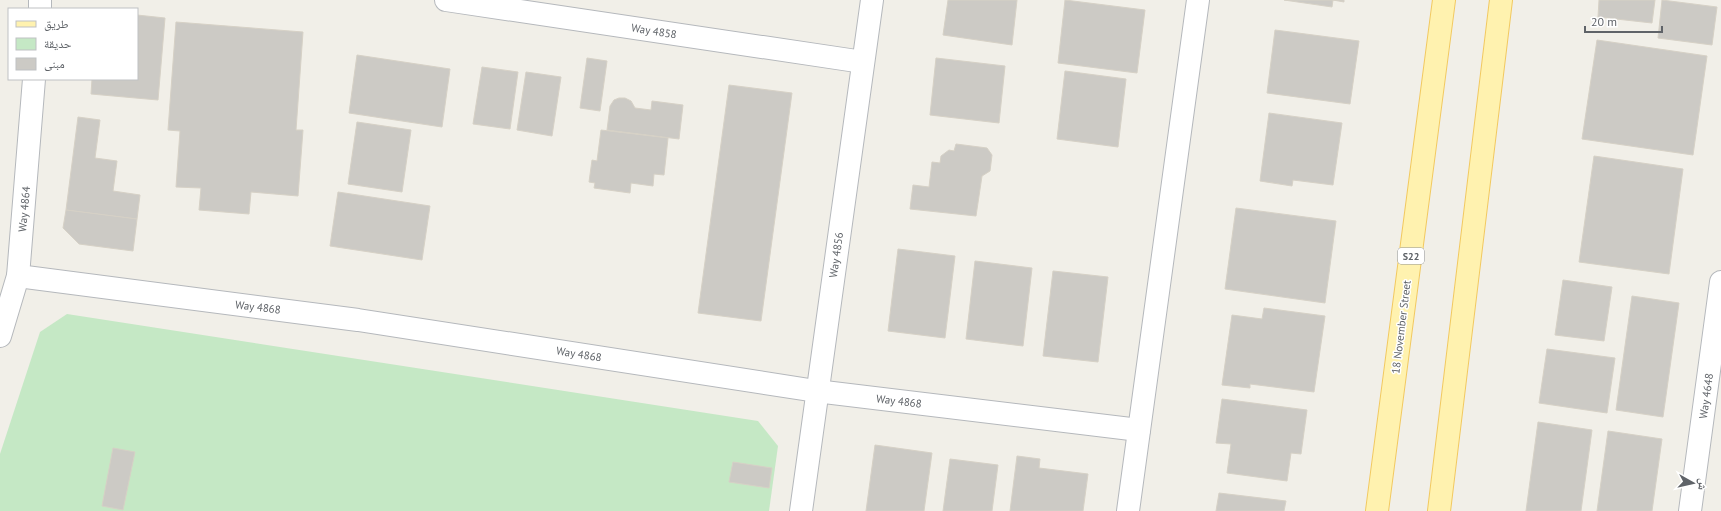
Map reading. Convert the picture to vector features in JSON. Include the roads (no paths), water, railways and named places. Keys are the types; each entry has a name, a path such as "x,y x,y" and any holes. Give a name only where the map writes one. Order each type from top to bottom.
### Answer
{"main road":[{"name":"18 November Street","path":"1377,511 1444,0"},
{"path":"1439,511 1501,0"}],"street":[{"name":"Way 4858","path":"446,0 863,62"},
{"name":"Way 4856","path":"801,511 816,391 872,0"},
{"path":"1128,511 1198,0"},
{"name":"Way 4864","path":"0,336 18,276 34,80"},
{"name":"Way 4868","path":"18,276 358,320 816,391 1139,430"},
{"name":"Way 4648","path":"1690,511 1721,282"}]}
